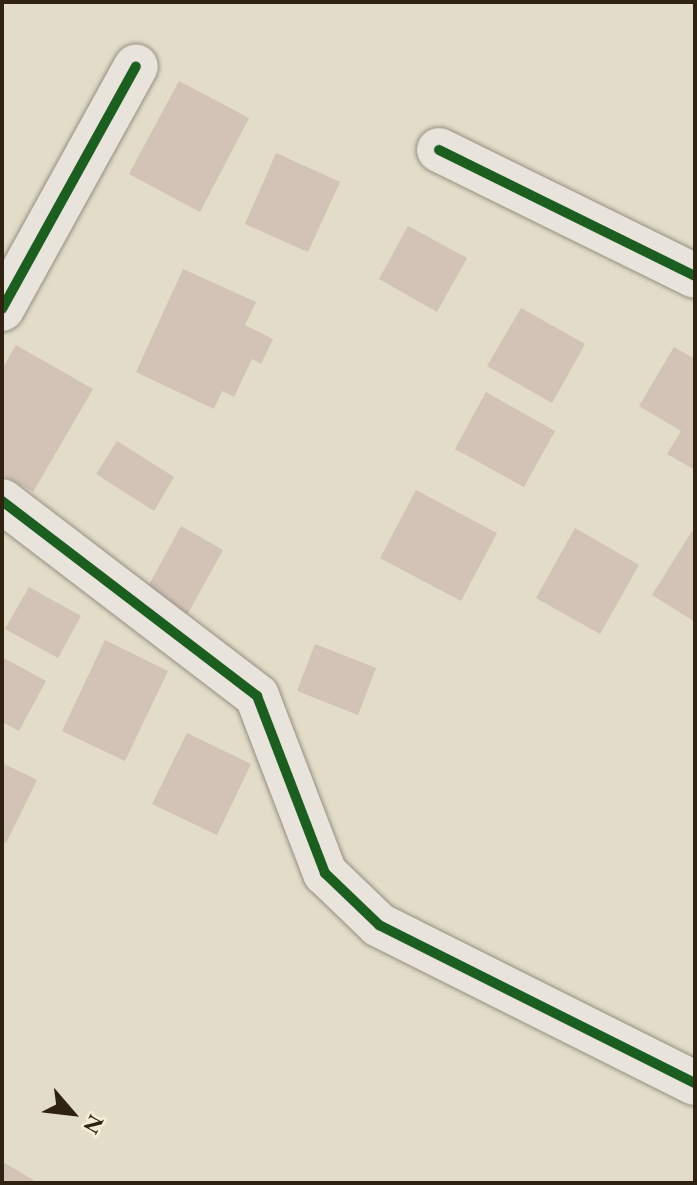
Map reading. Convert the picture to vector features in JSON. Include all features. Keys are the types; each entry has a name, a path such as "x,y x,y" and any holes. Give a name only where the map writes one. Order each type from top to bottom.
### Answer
{"street":[{"path":"2,309 136,66"},
{"path":"439,150 695,276"},
{"path":"2,501 257,696 325,873 379,925 695,1083"}],"building":[{"path":"179,81 249,118 200,212 129,174"},
{"path":"276,153 340,182 308,252 245,224"},
{"path":"408,226 467,258 437,312 379,279"},
{"path":"183,269 256,302 245,325 273,339 261,364 252,359 234,397 222,391 214,409 136,372"},
{"path":"521,308 585,344 552,403 487,366"},
{"path":"16,345 93,389 33,492 2,474 2,369"},
{"path":"674,347 695,359 695,470 667,454 681,431 639,406"},
{"path":"486,392 555,431 524,487 455,449"},
{"path":"117,441 174,477 154,511 96,474"},
{"path":"416,490 497,533 461,601 380,558"},
{"path":"181,526 223,550 187,615 145,592"},
{"path":"575,528 639,565 600,634 536,598"},
{"path":"692,531 695,533 695,622 652,595"},
{"path":"29,587 81,616 58,658 5,629"},
{"path":"105,640 168,671 125,761 62,731"},
{"path":"315,644 376,668 358,715 297,691"},
{"path":"2,657 46,681 19,731 2,722"},
{"path":"187,733 251,764 217,835 152,804"},
{"path":"2,763 37,780 6,843 2,841"},
{"path":"3,1162 38,1183 2,1183"}],"cycle path":[{"path":"2,309 136,66"},
{"path":"439,150 695,276"},
{"path":"2,501 257,696 325,873 379,925 695,1083"}]}
